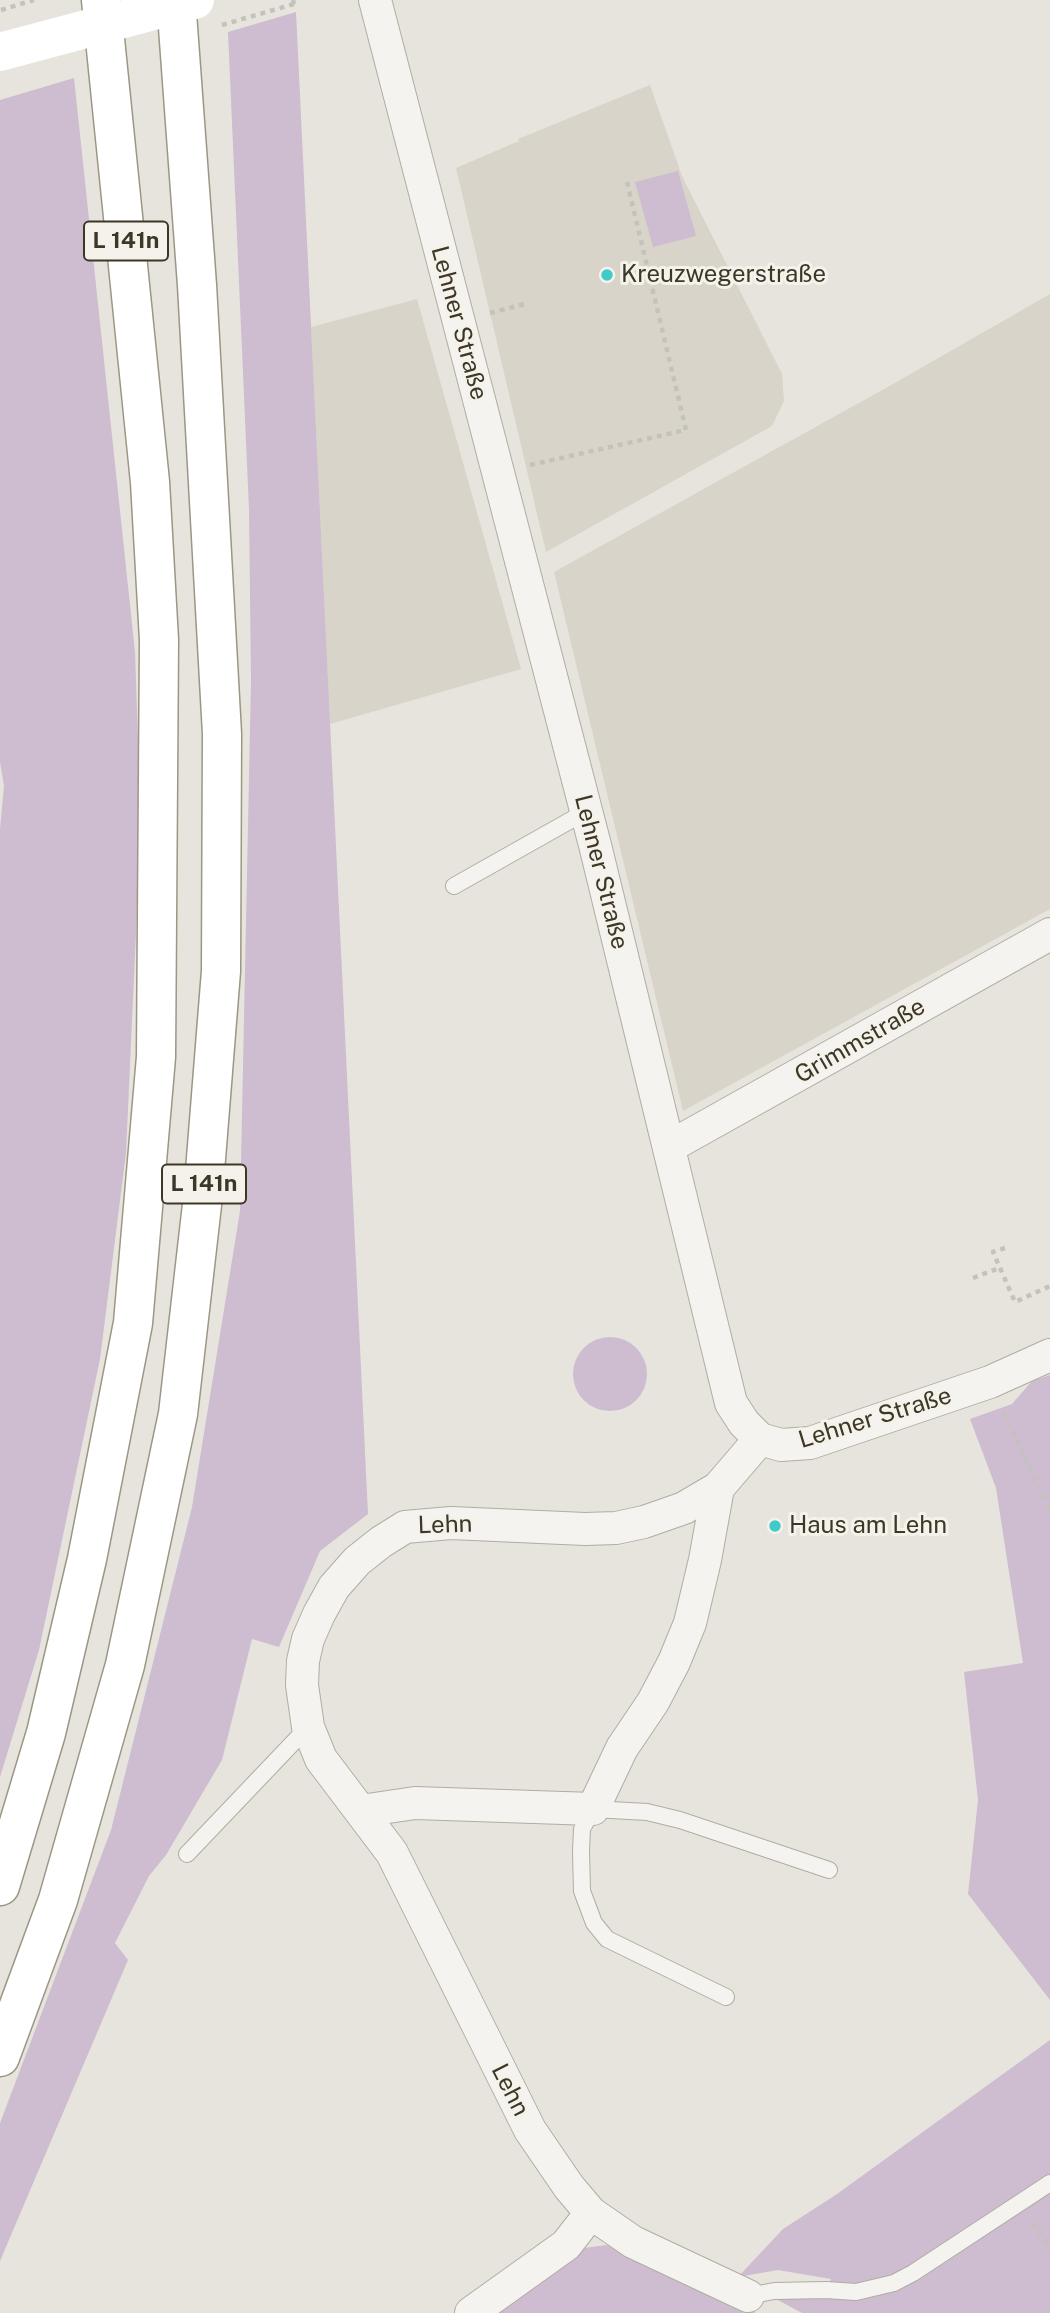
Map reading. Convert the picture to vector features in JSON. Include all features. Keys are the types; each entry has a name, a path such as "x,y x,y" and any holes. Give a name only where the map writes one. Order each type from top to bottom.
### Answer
{"main road":[{"name":"L 141n","path":"0,1886 46,1733 87,1559 131,1336 156,1057 159,640 150,482 101,0"},
{"name":"L 141n","path":"0,2057 58,1900 125,1665 178,1414 203,1196 221,971 222,734 197,285 176,0"},
{"path":"0,52 195,0"}],"street":[{"name":"Lehner Straße","path":"375,0 587,811 732,1403 744,1423 760,1439 781,1445 810,1443 990,1381 1050,1355"},
{"name":"Grimmstraße","path":"669,1147 1050,934"},
{"name":"Lehn","path":"748,2296 633,2242 591,2213 569,2187 530,2130 392,1853 321,1759 308,1727 302,1685 303,1661 319,1614 334,1587 357,1561 380,1542 405,1527 451,1523 584,1530 616,1528 643,1522 684,1508 718,1488 760,1439"},
{"path":"361,1811 415,1803 593,1809 622,1748 653,1702 674,1662 690,1623 718,1488"},
{"path":"471,2313 566,2245 591,2213"}],"lane":[{"path":"454,886 587,811"},
{"path":"187,1854 308,1727"},
{"path":"726,1997 607,1939 594,1923 582,1891 581,1851 582,1829 593,1809 647,1812 680,1820 829,1870"},
{"path":"748,2296 774,2291 856,2292 894,2283 1050,2183"}],"path":[{"path":"0,10 34,0"},
{"path":"499,472 686,430 627,182"},
{"path":"1004,1248 993,1252 1015,1302 1050,1286"},
{"path":"972,1278 999,1268"},
{"path":"990,1381 1050,1510"},
{"path":"1039,2232 1050,2248"}],"shaded area":[{"path":"296,12 368,1514 320,1551 279,1647 252,1639 222,1760 166,1855 149,1876 115,1943 128,1960 0,2261 0,2123 111,1830 192,1507 240,1211 251,680 249,510 228,32"},
{"path":"74,78 135,652 140,799 136,933 126,1153 100,1359 39,1650 0,1777 0,829 4,786 0,762 0,100"},
{"name":"Kreuzwegerstraße","path":"650,85 682,176 782,374 784,401 772,426 546,552 456,168 519,141 518,139"},
{"path":"678,171 696,236 653,247 635,182"},
{"path":"1050,294 1050,909 683,1111 554,572"},
{"path":"417,299 521,669 330,724 311,327"},
{"path":"610,1337 624,1340 636,1348 644,1360 647,1374 644,1388 636,1400 624,1408 610,1411 596,1408 584,1400 576,1388 573,1374 576,1360 584,1348 596,1340"},
{"path":"1050,1375 1050,2000 968,1894 978,1800 964,1672 1023,1663 996,1488 970,1419 1012,1404 1032,1381"},
{"path":"1050,2040 1050,2313 802,2313 776,2299 822,2298 831,2279 778,2270 738,2277 783,2229 837,2194"},
{"path":"606,2245 621,2249 756,2313 491,2313 584,2248"}],"place":[{"name":"Kreuzwegerstraße","path":"607,275"},
{"name":"Haus am Lehn","path":"775,1526"}]}
